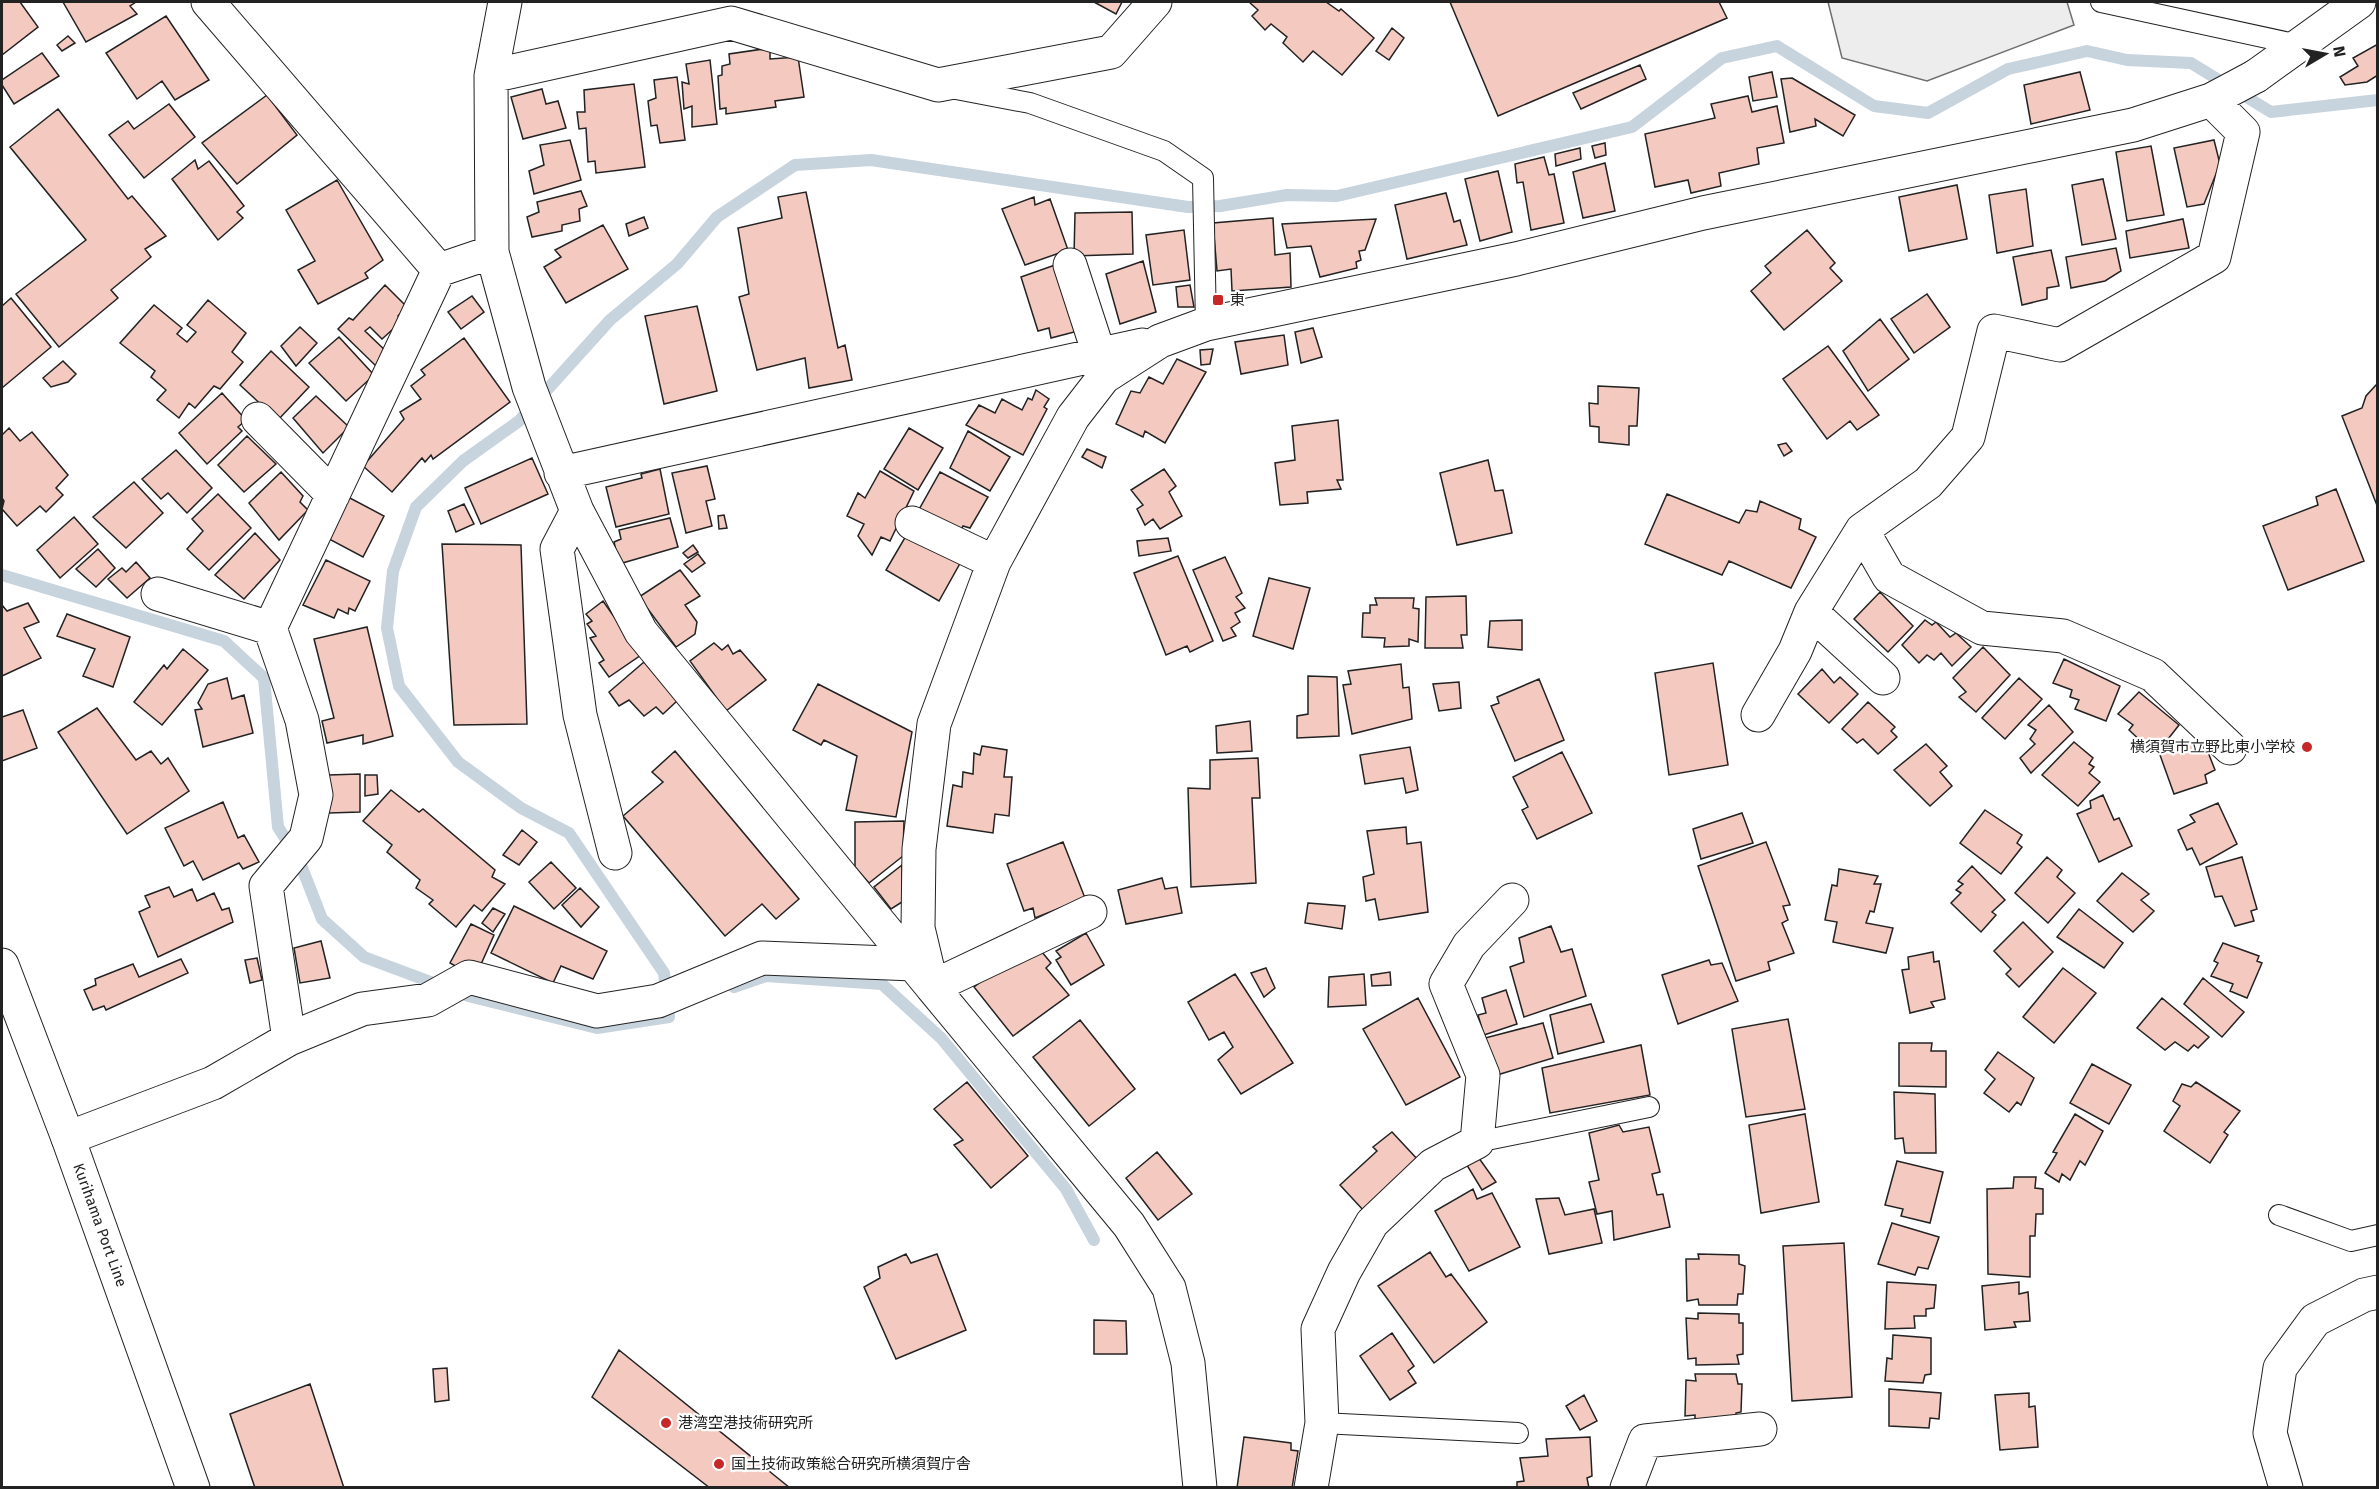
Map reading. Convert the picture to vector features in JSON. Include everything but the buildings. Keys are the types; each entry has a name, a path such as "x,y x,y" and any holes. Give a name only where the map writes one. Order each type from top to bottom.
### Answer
{"street":[{"path":"208,2 439,270"},
{"path":"505,2 490,76 492,252 529,387 577,512 641,632 1129,1226 1169,1288 1188,1363 1200,1488"},
{"path":"490,76 731,23 938,85 1111,52 1155,2"},
{"path":"561,473 1160,341 1206,324 1516,259 1703,213 2133,125 2211,100 2256,76 2359,2"},
{"path":"1758,715 1795,651 1811,612 1862,530 1928,483 1968,437 1994,331 2060,345 2214,257 2244,132 2211,100"},
{"path":"289,1040 266,886 306,838 316,795 302,720 270,628 439,270 492,252"},
{"path":"1070,265 1099,354"},
{"path":"923,976 918,928 919,849 934,724 994,562 1073,417 1104,377 1160,341"},
{"path":"258,419 333,495"},
{"path":"577,512 557,549 580,715 615,853"},
{"path":"912,524 994,562"},
{"path":"1862,530 1889,577 1982,628 2063,636 2153,675 2230,748"},
{"path":"158,594 270,628"},
{"path":"1811,612 1883,678"},
{"path":"1311,1488 1322,1423 1318,1329 1344,1272 1372,1223 1433,1165 1477,1142 1483,1075 1446,984 1469,945 1512,900"},
{"path":"69,1138 213,1083 289,1040 362,1009 428,1000 469,977 597,1011 670,996 762,958 923,976 1090,912"},
{"name":"Kurihama Port Line","path":"2,965 69,1138 193,1488"},
{"path":"2286,1488 2270,1433 2280,1368 2315,1320 2364,1294 2378,1292"},
{"path":"1628,1488 1645,1441 1760,1429"}],"lane":[{"path":"2101,2 2299,45"},
{"path":"938,85 1030,103 1164,151 1203,178 1206,324"},
{"path":"1477,1142 1649,1107"},
{"path":"2279,1215 2351,1241 2378,1235"},
{"path":"1322,1423 1518,1433"}],"shaded area":[{"path":"1828,2 2067,2 2074,25 1927,81 1842,58"}],"waterway":[{"path":"2,575 224,641 264,678 278,827 299,860 322,919 364,957 468,996 597,1028 669,1017 664,973 569,833 521,808 458,762 399,686 387,628 393,571 416,507 463,461 519,421 610,320 677,264 717,217 795,165 871,160 1188,207 1220,206 1287,195 1337,196 1632,127 1722,58 1777,46 1874,106 1928,113 2008,69 2087,51 2127,60 2191,63 2271,112 2378,100"},
{"path":"734,987 766,976 882,984 941,1038 1066,1189 1094,1240"}],"place":[{"name":"東","path":"1218,300"},
{"name":"横須賀市立野比東小学校","path":"2307,747"},
{"name":"港湾空港技術研究所","path":"666,1423"},
{"name":"国土技術政策総合研究所横須賀庁舎","path":"719,1464"}]}
